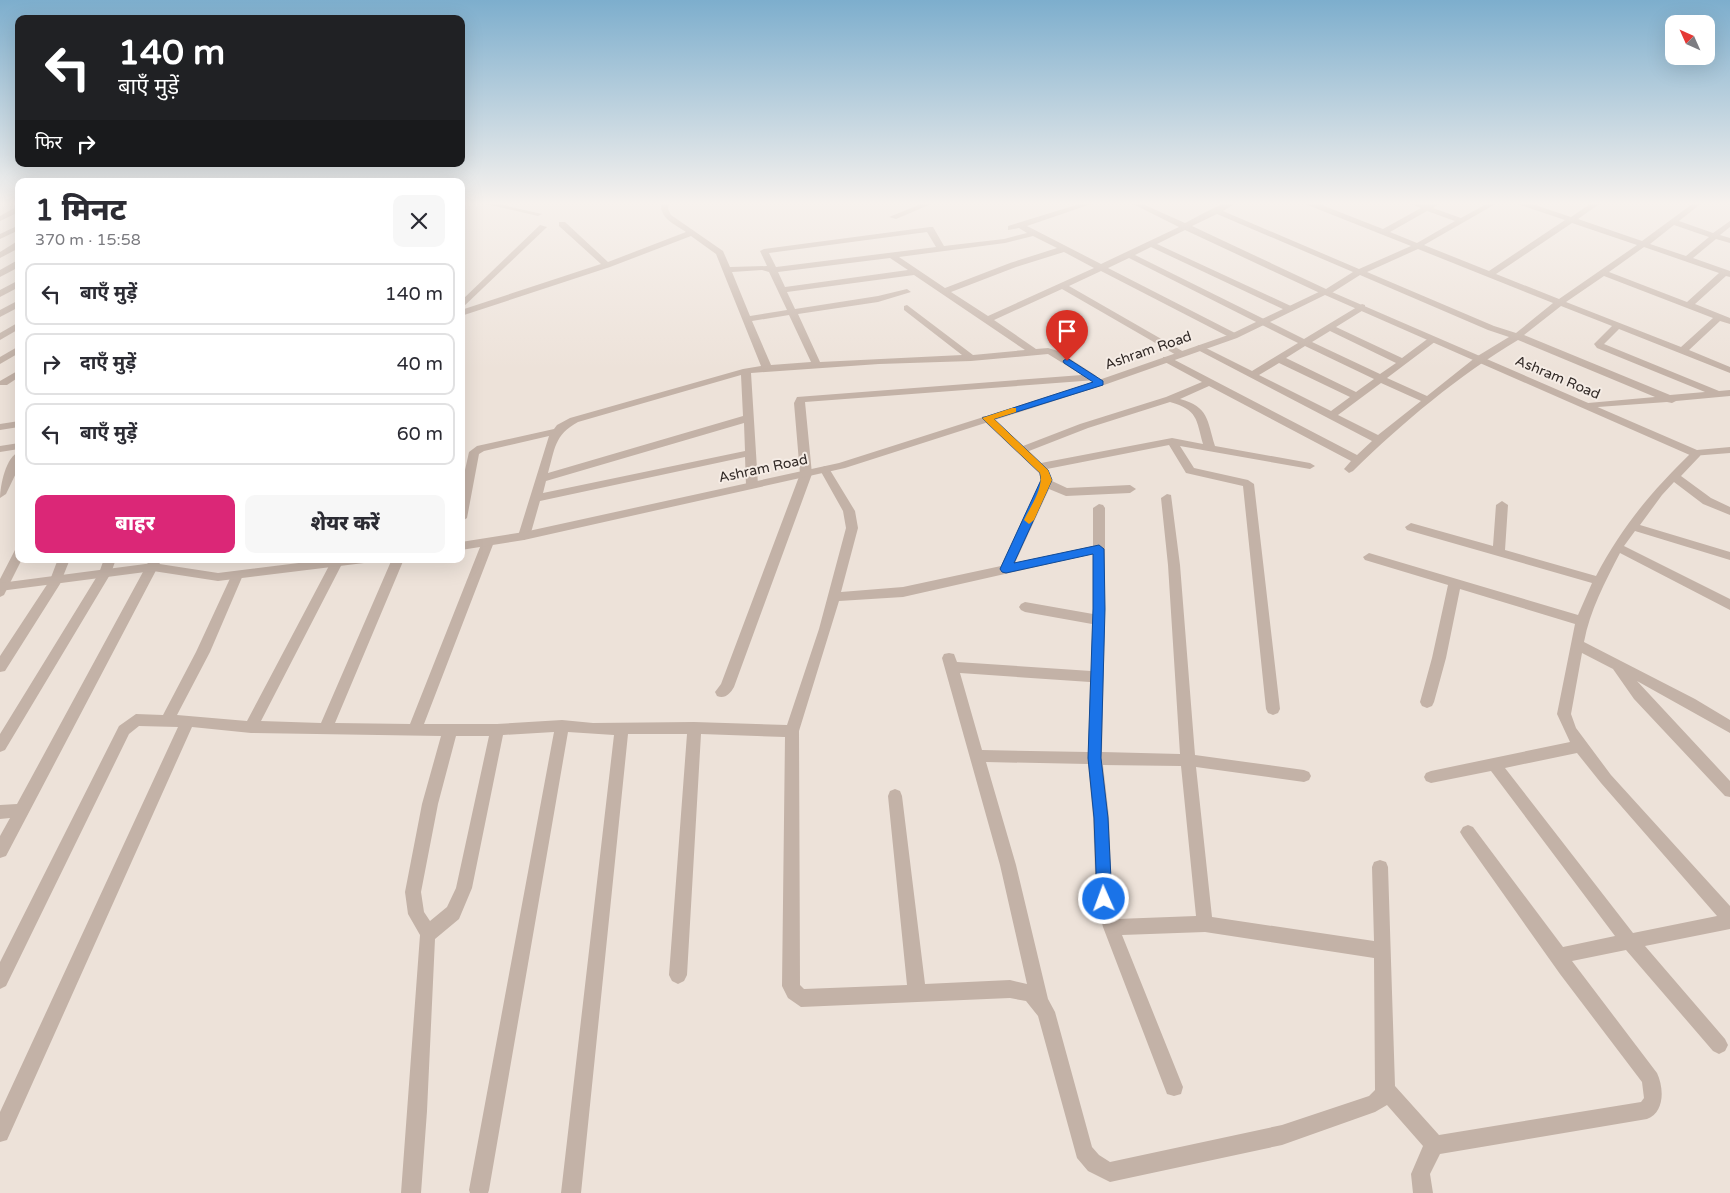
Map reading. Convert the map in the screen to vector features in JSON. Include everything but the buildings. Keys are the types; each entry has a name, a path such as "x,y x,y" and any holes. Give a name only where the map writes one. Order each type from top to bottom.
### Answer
{"street":[{"path":"465,302 511,258"},
{"path":"599,258 607,265"},
{"path":"465,312 626,258"},
{"path":"721,258 767,368"},
{"path":"767,258 817,365"},
{"path":"727,270 762,267 772,270 871,258"},
{"path":"896,258 1034,352"},
{"path":"944,290 1036,258"},
{"path":"1080,258 1234,336"},
{"path":"987,320 1123,258"},
{"path":"1134,258 1262,322 1428,401"},
{"path":"1180,258 1290,309"},
{"path":"1254,258 1326,292 1359,272 1390,258"},
{"path":"1326,258 1490,328 1517,336 1672,400"},
{"path":"1449,258 1730,370"},
{"path":"1490,274 1514,258"},
{"path":"1350,469 1379,440 1479,359 1517,336 1560,302 1625,258"},
{"path":"1683,258 1728,273"},
{"path":"0,263 15,265"},
{"path":"0,274 15,266"},
{"path":"781,290 915,272"},
{"path":"1604,273 1730,321"},
{"path":"1689,305 1728,273"},
{"path":"0,294 15,285"},
{"path":"1063,286 1181,354"},
{"path":"746,319 878,300 906,292"},
{"name":"Ashram Road","path":"465,545 524,536 842,466 1096,380 1234,336 1326,292 1696,454"},
{"path":"0,314 15,305"},
{"path":"1252,375 1362,307"},
{"path":"907,308 971,358"},
{"path":"1682,351 1719,317"},
{"path":"1617,326 1599,344 1600,346 1718,394"},
{"path":"0,337 15,328"},
{"path":"1329,328 1402,362"},
{"path":"1332,415 1433,339"},
{"path":"1199,348 1379,440"},
{"path":"524,536 554,436 558,431 574,420 746,371 817,365 971,358 1048,351 1055,353 1096,380"},
{"path":"0,361 15,352"},
{"path":"1166,359 1358,460"},
{"path":"1279,359 1357,396"},
{"path":"746,371 752,485"},
{"path":"3,383 15,376"},
{"path":"722,692 727,687 806,474 799,403 801,398 1096,380"},
{"path":"1022,450 1084,426 1170,399 1210,382"},
{"path":"1588,406 1672,400 1730,392"},
{"path":"1170,399 1188,404 1200,413 1210,448"},
{"path":"541,479 748,418"},
{"path":"987,418 1044,472 1046,483 1006,569"},
{"path":"0,427 15,425"},
{"path":"465,498 474,452 481,448 558,431"},
{"path":"1172,441 1190,471 1248,484 1273,709"},
{"path":"1040,468 1172,441 1310,466"},
{"path":"0,449 15,447"},
{"path":"1564,963 1563,958 1568,954 1730,919 1606,779 1580,746 1570,730 1564,714 1582,621 1599,581 1617,547 1658,492 1696,454 1730,450"},
{"path":"535,498 750,453"},
{"path":"0,494 15,463"},
{"path":"825,470 849,511 852,528 834,597 792,731 791,986 794,992 801,998 1010,989 1030,992 1039,999"},
{"path":"1674,476 1717,508 1730,511"},
{"path":"1046,483 1066,492 1130,489"},
{"path":"1167,498 1174,565 1188,760 1205,924"},
{"path":"1499,552 1502,505"},
{"path":"1717,508 1730,506"},
{"path":"1099,508 1099,620 1095,758 1101,818 1104,899 1111,927 1174,1087"},
{"path":"1631,526 1730,556"},
{"path":"1411,527 1599,581"},
{"path":"415,730 488,542"},
{"path":"1617,547 1730,605"},
{"path":"834,597 903,592 1099,549"},
{"path":"1369,557 1582,621"},
{"path":"1,588 15,561"},
{"path":"0,667 56,580 62,563"},
{"path":"0,746 106,573 109,563"},
{"path":"1,588 106,573 154,563 218,577 299,563"},
{"path":"0,851 154,563"},
{"path":"251,727 336,563"},
{"path":"326,729 396,563"},
{"path":"167,720 203,652 237,575"},
{"path":"1427,702 1456,583"},
{"path":"1025,607 1099,620"},
{"path":"1577,644 1690,703 1730,727"},
{"path":"1097,677 950,663 1008,865 1039,999 1046,1012 1084,1151 1097,1167 1110,1172 1282,1135 1375,1103 1382,1097 1386,1090 1380,867"},
{"path":"1617,664 1639,695 1730,790"},
{"path":"0,980 124,730 136,720 188,721 251,727 326,729 497,730 562,726 593,729 694,728 792,731"},
{"path":"0,1132 188,721"},
{"path":"479,1190 562,726"},
{"path":"571,1193 622,728"},
{"path":"678,975 694,728"},
{"path":"429,934 416,914 413,892 430,804 450,730"},
{"path":"411,1193 429,934 434,927 447,920 454,913 464,888 497,730"},
{"path":"1431,777 1580,746"},
{"path":"977,756 1188,760 1304,776"},
{"path":"1494,764 1628,940 1719,1045"},
{"path":"895,796 917,993"},
{"path":"0,812 22,810"},
{"path":"1423,1193 1420,1169 1427,1155 1435,1146 1647,1110 1653,1100 1651,1079 1468,832"},
{"path":"1111,927 1205,924 1383,952"},
{"path":"1386,1090 1435,1146"}],"slow traffic":[{"path":"1012,410 987,418 1044,472 1046,480 1044,488 1029,520"}],"route":[{"path":"1067,361 1100,383 987,418 1044,472 1046,480 1006,569 1099,549 1095,758 1101,818 1104,899"}]}
